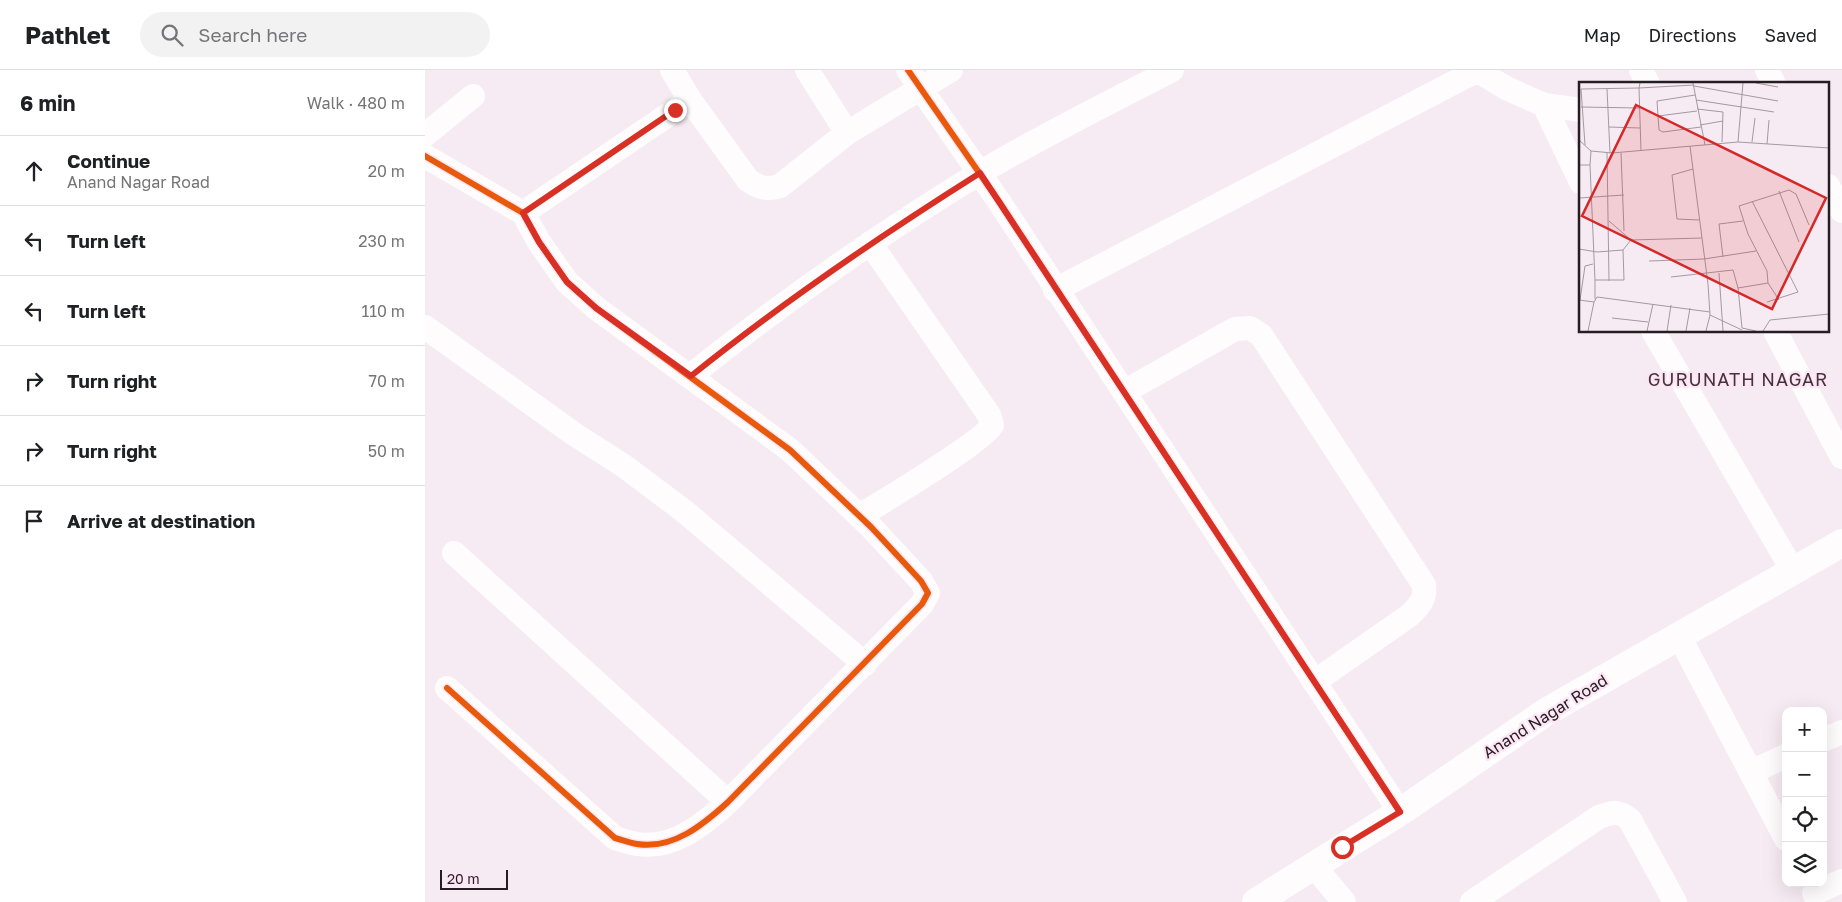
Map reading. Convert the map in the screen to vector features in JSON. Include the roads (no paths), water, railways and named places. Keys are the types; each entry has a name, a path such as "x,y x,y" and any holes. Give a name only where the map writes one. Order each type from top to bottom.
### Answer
{"street":[{"path":"672,70 690,100 748,180 763,188 771,189 781,186 914,79 951,70"},
{"path":"807,70 847,133"},
{"path":"691,376 757,323 870,243 980,173 1172,70"},
{"path":"1055,290 1478,70 1506,88 1544,105 1579,110"},
{"path":"1641,70 1647,82"},
{"path":"1767,70 1773,82"},
{"path":"914,79 980,173 1055,290 1400,812"},
{"path":"425,135 473,96"},
{"path":"523,213 690,100"},
{"path":"1544,105 1579,178"},
{"path":"425,156 523,213 539,242 567,282 596,308 790,450 860,516 921,581 928,593 922,604 865,664 728,802 702,826 670,842 638,845 615,838 447,688"},
{"path":"1829,188 1838,211"},
{"path":"860,516 962,450 985,433 992,425 989,415 870,243"},
{"path":"425,327 574,434 624,466 684,511 865,664"},
{"path":"1124,392 1235,329 1250,328 1261,335 1424,585 1425,594 1420,604 1409,615 1314,682"},
{"path":"1654,332 1793,571"},
{"path":"1776,332 1842,457"},
{"name":"Anand Nagar Road","path":"1256,902 1313,864 1400,812 1546,712 1842,543"},
{"path":"454,553 728,802"},
{"path":"1679,636 1782,831"},
{"path":"1827,738 1842,732"},
{"path":"1751,772 1782,758"},
{"path":"1472,902 1599,817 1614,812 1623,814 1630,820 1676,902"},
{"path":"1313,864 1344,902"},
{"path":"1814,893 1842,881"}],"district":[{"name":"GURUNATH NAGAR","path":"1738,380"}]}
